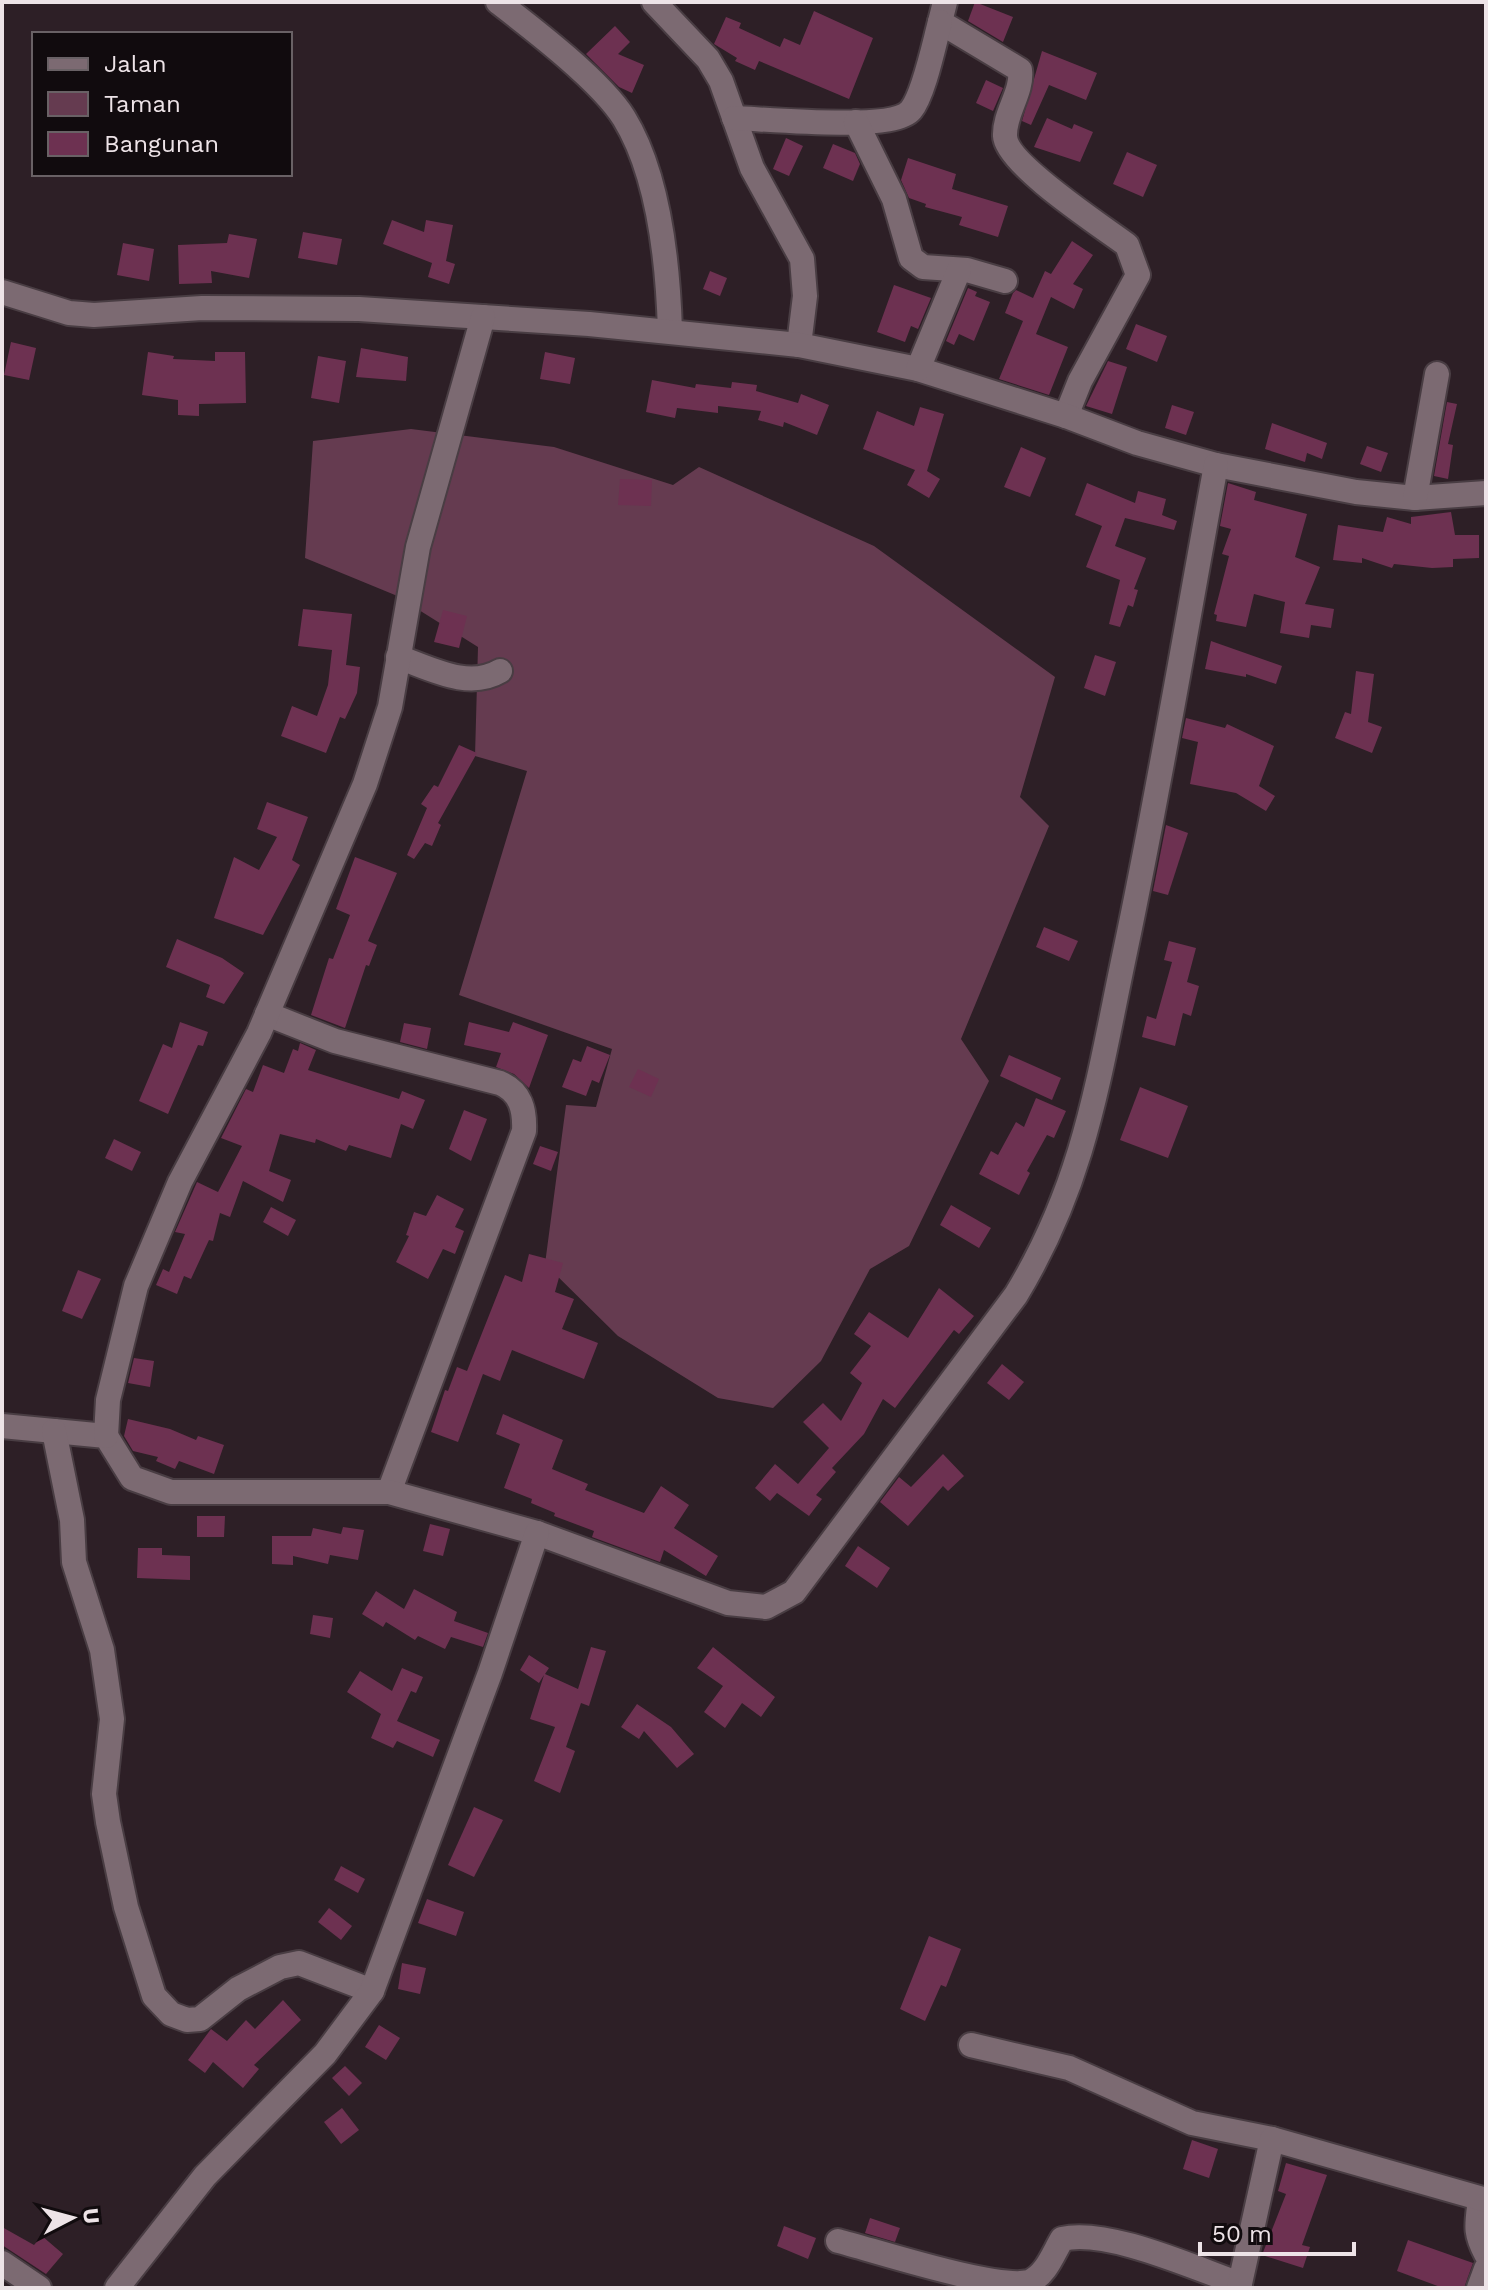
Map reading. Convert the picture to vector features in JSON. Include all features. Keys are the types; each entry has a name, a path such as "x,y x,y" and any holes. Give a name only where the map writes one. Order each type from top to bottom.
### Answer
{"street":[{"path":"498,2 594,85 624,119 656,207 668,269 670,331"},
{"path":"654,2 708,59 721,81 752,168 802,259 805,296 799,345"},
{"path":"734,118 856,122 899,119 914,107 943,12 1016,65 1021,78 1005,131 1007,146 1025,166 1127,245 1137,264 1138,275 1080,381 1066,416"},
{"path":"856,122 894,199 911,258 923,267 959,270 1005,281"},
{"path":"918,369 959,270"},
{"path":"2,292 69,313 94,315 202,308 302,307 670,331 799,345 918,369 1066,416 1137,443 1216,465 1338,490 1415,498 1486,493"},
{"path":"483,317 418,547 390,707 365,784 267,1014 180,1182 136,1286 108,1400 106,1436 132,1478 171,1492 389,1492 537,1533 728,1603 750,1608 780,1601 794,1592 848,1524 1016,1295 1041,1253 1076,1173 1099,1085 1143,867 1216,465"},
{"path":"1415,498 1437,374"},
{"path":"398,657 456,677 481,679 500,671"},
{"path":"267,1014 335,1041 500,1083 511,1088 524,1110 524,1131 389,1492"},
{"path":"2,1426 106,1436"},
{"path":"54,1431 72,1520 74,1562 102,1650 112,1719 104,1794 108,1822 126,1907 154,1996 171,2014 187,2020 200,2019 238,1989 280,1967 299,1963 372,1991"},
{"path":"117,2288 205,2176 325,2054 372,1991 490,1673 537,1533"},
{"path":"971,2045 1069,2068 1192,2123 1272,2139 1483,2200 1477,2241 1486,2254"},
{"path":"838,2241 948,2274 1013,2286 1044,2271 1062,2239 1079,2235 1108,2239 1240,2286 1272,2139"},
{"path":"2,2263 39,2288"},
{"path":"1479,2288 1486,2269"}],"green space":[{"path":"411,429 554,447 673,485 699,467 874,546 1055,677 1020,797 1049,826 961,1039 989,1081 909,1246 870,1269 821,1361 773,1408 718,1398 618,1336 545,1264 566,1105 596,1107 612,1049 459,995 527,771 475,756 478,647 395,595 305,558 313,441"}],"building":[{"path":"975,2 1013,17 1003,42 968,21"},
{"path":"814,11 873,38 849,99 759,61 755,70 735,61 737,58 714,44 726,17 741,23 739,28 780,47 784,38 800,45"},
{"path":"615,26 630,42 618,54 644,65 632,93 619,87 586,54"},
{"path":"1042,51 1097,73 1086,100 1049,85 1031,125 1022,121"},
{"path":"986,80 1003,88 993,111 976,103"},
{"path":"1047,118 1072,129 1074,124 1093,132 1080,162 1034,147"},
{"path":"786,138 803,146 789,176 773,169"},
{"path":"833,144 855,153 860,164 853,181 823,168"},
{"path":"1127,152 1157,165 1143,197 1113,184"},
{"path":"908,158 956,174 952,189 1008,206 998,237 959,225 962,217 925,207 926,204 909,198 901,180"},
{"path":"392,220 424,232 426,220 453,225 446,261 455,264 449,284 428,277 432,263 383,244"},
{"path":"303,232 342,239 337,265 298,258"},
{"path":"229,234 257,239 249,278 211,271 212,283 179,284 178,245 227,243"},
{"path":"1072,241 1093,255 1073,284 1083,289 1074,309 1051,297 1036,334 1068,347 1049,395 999,379 1023,321 1005,313 1013,293 1016,290 1033,298 1045,271 1051,274"},
{"path":"123,243 154,249 149,281 117,275"},
{"path":"710,271 727,278 720,296 703,289"},
{"path":"894,285 931,298 918,329 911,326 905,342 877,332"},
{"path":"968,288 977,292 975,296 990,302 974,341 959,334 954,345 946,341"},
{"path":"1136,324 1167,336 1157,362 1126,349"},
{"path":"11,342 36,348 29,380 4,375"},
{"path":"361,348 408,357 406,381 356,377"},
{"path":"148,352 174,356 173,359 215,361 215,352 245,352 246,403 199,404 199,416 178,415 178,400 142,395"},
{"path":"545,352 575,358 570,384 540,379"},
{"path":"318,356 346,361 339,403 311,398"},
{"path":"1108,361 1127,367 1112,414 1086,406"},
{"path":"652,380 695,388 696,384 731,388 732,382 757,385 756,391 798,403 801,394 829,405 817,435 784,422 783,427 758,420 761,411 718,406 718,413 677,408 675,418 646,412"},
{"path":"1447,402 1457,404 1448,444 1453,445 1448,479 1434,476"},
{"path":"1172,405 1194,412 1186,435 1165,428"},
{"path":"920,407 944,414 927,471 940,479 929,498 907,485 915,470 863,449 877,411 914,426"},
{"path":"1272,423 1327,443 1322,459 1307,453 1305,462 1265,449"},
{"path":"1367,446 1388,453 1381,472 1360,464"},
{"path":"1021,447 1046,458 1030,497 1004,487"},
{"path":"620,479 652,480 651,506 618,505"},
{"path":"1087,483 1135,503 1138,491 1166,499 1162,515 1177,521 1174,530 1125,518 1115,546 1146,558 1134,589 1138,590 1133,607 1128,605 1120,627 1109,624 1120,580 1086,567 1102,526 1075,515"},
{"path":"1228,483 1256,492 1254,500 1307,514 1295,557 1320,567 1305,604 1334,609 1331,628 1311,625 1309,638 1280,633 1285,602 1254,594 1246,627 1216,621 1217,615 1214,614 1229,556 1222,554 1231,529 1220,526"},
{"path":"1451,512 1455,535 1479,535 1479,558 1453,559 1453,567 1432,568 1394,564 1392,568 1362,558 1362,563 1333,560 1338,525 1383,532 1387,517 1411,524 1411,517"},
{"path":"303,609 352,614 346,665 360,667 357,693 345,719 340,717 326,753 281,736 292,706 317,716 328,685 332,650 298,646"},
{"path":"443,610 467,616 459,648 434,642"},
{"path":"1211,641 1282,666 1276,684 1246,674 1246,677 1205,669"},
{"path":"1095,655 1116,662 1105,696 1084,688"},
{"path":"1356,671 1374,674 1368,722 1382,727 1372,753 1335,738 1345,712 1351,714"},
{"path":"1186,718 1225,728 1227,724 1274,746 1259,786 1275,796 1266,811 1236,793 1190,784 1198,742 1182,738"},
{"path":"459,745 477,753 438,823 441,825 432,846 425,843 414,859 407,855 427,808 421,804 434,785 438,787"},
{"path":"267,802 308,817 292,860 300,865 263,935 214,918 234,857 259,870 277,837 257,829"},
{"path":"1166,825 1188,833 1168,895 1153,891"},
{"path":"355,857 397,873 368,941 377,945 369,966 366,965 345,1028 311,1015 329,958 333,959 350,915 336,909"},
{"path":"1044,927 1078,941 1069,961 1036,947"},
{"path":"177,939 222,958 244,973 224,1004 206,997 210,985 166,967"},
{"path":"1169,941 1196,948 1187,982 1199,986 1191,1016 1183,1013 1175,1046 1142,1037 1147,1016 1156,1019 1172,962 1164,960"},
{"path":"180,1022 208,1032 203,1046 198,1045 168,1114 139,1101 163,1044 172,1048"},
{"path":"469,1022 509,1032 513,1022 548,1035 529,1088 514,1074 496,1067 501,1053 464,1045"},
{"path":"404,1023 431,1028 427,1049 400,1042"},
{"path":"300,1043 316,1050 308,1070 399,1099 402,1091 425,1100 413,1129 401,1124 391,1158 349,1145 346,1151 316,1139 315,1143 280,1134 269,1171 291,1180 283,1202 243,1181 230,1217 220,1213 213,1241 209,1240 191,1279 184,1276 177,1294 156,1285 163,1269 169,1272 185,1234 175,1232 197,1182 218,1192 242,1146 221,1138 246,1089 253,1092 263,1065 284,1073 293,1049 298,1051"},
{"path":"587,1046 610,1055 599,1083 592,1080 586,1096 562,1087 573,1059 581,1062"},
{"path":"1009,1055 1061,1078 1052,1100 1000,1076"},
{"path":"638,1069 659,1079 651,1097 629,1087"},
{"path":"1140,1087 1188,1106 1168,1158 1120,1140"},
{"path":"1036,1098 1066,1111 1054,1138 1047,1135 1027,1171 1030,1173 1019,1195 979,1174 991,1151 998,1155 1016,1122 1024,1127"},
{"path":"464,1110 487,1119 471,1161 449,1149"},
{"path":"114,1139 141,1152 132,1171 105,1158"},
{"path":"540,1146 558,1152 551,1171 533,1164"},
{"path":"437,1195 464,1209 455,1227 464,1231 455,1254 443,1249 428,1279 396,1262 409,1236 406,1235 414,1212 426,1216"},
{"path":"951,1205 991,1228 979,1248 940,1225"},
{"path":"271,1207 296,1220 288,1236 263,1222"},
{"path":"529,1254 563,1263 555,1292 574,1299 562,1329 598,1343 584,1379 512,1350 500,1381 483,1374 458,1442 431,1432 445,1390 448,1391 457,1367 467,1371 505,1275 522,1282"},
{"path":"78,1270 101,1279 82,1319 62,1311"},
{"path":"939,1288 974,1316 959,1334 954,1330 895,1408 883,1399 864,1434 832,1468 836,1472 816,1495 822,1499 809,1516 777,1493 770,1501 755,1488 775,1464 798,1484 829,1448 803,1422 823,1403 841,1421 862,1383 850,1373 871,1346 854,1334 869,1312 908,1338"},
{"path":"134,1358 154,1361 150,1387 128,1383"},
{"path":"1002,1364 1024,1382 1009,1400 987,1383"},
{"path":"503,1414 563,1440 552,1469 588,1484 585,1490 644,1513 661,1486 689,1505 674,1528 718,1556 706,1576 664,1550 660,1562 592,1537 594,1531 554,1516 555,1513 531,1503 532,1499 504,1488 520,1444 496,1434"},
{"path":"128,1419 170,1429 196,1440 198,1436 224,1445 214,1474 179,1461 175,1469 156,1461 158,1457 133,1451 124,1436"},
{"path":"943,1454 964,1476 948,1491 943,1486 908,1526 880,1502 899,1477 911,1487"},
{"path":"197,1516 225,1516 224,1537 197,1537"},
{"path":"430,1524 450,1529 443,1556 423,1551"},
{"path":"343,1527 364,1530 358,1560 330,1555 328,1564 293,1556 293,1565 272,1564 272,1536 311,1536 313,1528 341,1534"},
{"path":"858,1546 890,1568 877,1588 845,1566"},
{"path":"138,1548 162,1548 162,1555 190,1556 190,1580 137,1578"},
{"path":"414,1589 457,1612 454,1621 488,1633 483,1647 451,1637 445,1649 418,1636 415,1640 386,1622 383,1627 362,1614 376,1591 404,1609"},
{"path":"313,1615 333,1618 330,1638 310,1634"},
{"path":"591,1647 606,1651 589,1706 581,1703 566,1747 575,1751 560,1793 534,1781 555,1727 530,1719 544,1675 539,1683 520,1670 529,1655 549,1668 545,1674 578,1689"},
{"path":"713,1647 775,1697 761,1717 742,1703 725,1728 704,1712 723,1686 697,1668"},
{"path":"402,1668 423,1677 416,1693 411,1691 397,1721 440,1740 433,1757 397,1741 393,1748 371,1738 381,1714 347,1692 360,1671 392,1691"},
{"path":"637,1704 671,1727 694,1754 677,1768 644,1731 639,1739 621,1727"},
{"path":"474,1807 503,1820 474,1877 448,1865"},
{"path":"341,1866 365,1879 358,1893 334,1880"},
{"path":"427,1899 464,1912 456,1936 418,1923"},
{"path":"329,1908 352,1926 341,1940 318,1922"},
{"path":"929,1936 961,1949 946,1987 941,1985 925,2021 900,2009"},
{"path":"402,1963 426,1968 420,1994 398,1989"},
{"path":"283,2000 301,2020 254,2065 259,2069 243,2088 213,2062 205,2073 188,2060 211,2029 227,2041 246,2020 255,2029"},
{"path":"379,2025 400,2038 386,2060 365,2047"},
{"path":"345,2066 362,2083 349,2096 332,2078"},
{"path":"342,2108 359,2130 341,2144 324,2122"},
{"path":"1192,2140 1218,2149 1209,2178 1183,2169"},
{"path":"1286,2163 1327,2175 1302,2245 1310,2247 1303,2268 1262,2255 1286,2194 1278,2191"},
{"path":"870,2218 900,2228 895,2242 865,2233"},
{"path":"784,2226 816,2238 808,2259 777,2246"},
{"path":"2,2227 34,2245 42,2236 63,2254 46,2274 2,2245"},
{"path":"1408,2240 1473,2263 1464,2288 1443,2288 1397,2271"}]}
